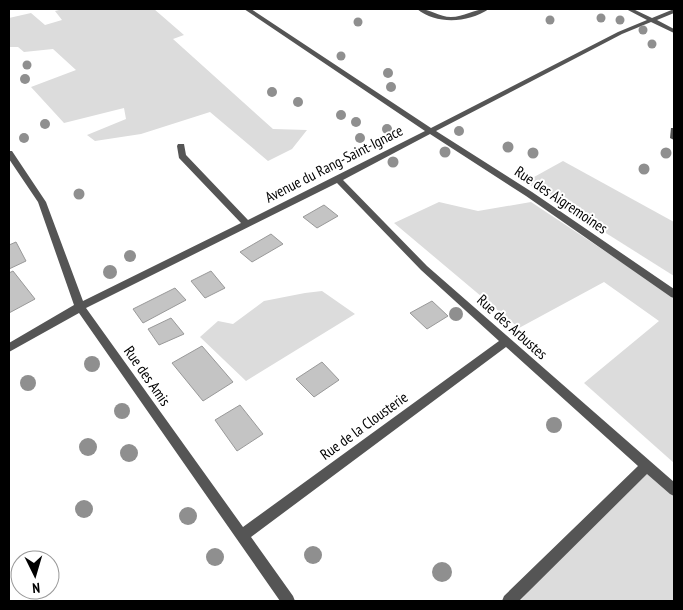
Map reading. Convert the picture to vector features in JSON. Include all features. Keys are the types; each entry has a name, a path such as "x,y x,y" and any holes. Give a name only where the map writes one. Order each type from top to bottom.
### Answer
{"street":[{"name":"Rue des Aigremoines","path":"247,9 430,131 529,194 674,294"},
{"path":"420,9 434,16 452,20 486,9"},
{"path":"629,9 674,31"},
{"name":"Avenue du Rang-Saint-Ignace","path":"9,348 80,307 338,179 620,33 674,11"},
{"path":"674,130 674,138"},
{"path":"181,146 182,156 246,223"},
{"name":"Rue des Amis","path":"9,153 42,202 80,307 288,601"},
{"name":"Rue des Arbustes","path":"338,179 424,268 674,490"},
{"name":"Rue de la Clousterie","path":"242,536 506,341"},
{"path":"509,601 647,466"}],"shaded area":[{"path":"63,9 154,9 184,35 173,39 273,129 307,130 292,149 268,161 210,112 141,134 95,141 87,135 126,119 124,108 64,123 31,87 76,70 53,49 24,52 18,47 9,47 9,18 31,13 45,25 62,20 55,11"},
{"path":"563,161 674,222 674,276 525,182"},
{"path":"439,202 478,211 531,202 674,297 674,463 584,383 659,321 604,282 519,328 394,223"},
{"path":"322,291 355,314 246,381 200,337 218,321 233,324 264,301"},
{"path":"642,463 674,491 674,601 520,601"}],"building":[{"path":"324,205 338,216 317,228 303,217"},
{"path":"271,234 283,244 252,262 240,252"},
{"path":"16,242 26,261 9,269 9,245"},
{"path":"13,271 35,299 9,313 9,273"},
{"path":"211,271 225,288 205,298 191,281"},
{"path":"175,288 186,300 143,323 133,309"},
{"path":"432,301 448,316 427,329 410,313"},
{"path":"171,318 184,334 159,345 148,329"},
{"path":"202,346 233,382 203,401 172,363"},
{"path":"322,362 339,380 314,397 296,379"},
{"path":"240,405 263,434 237,451 215,420"}]}
